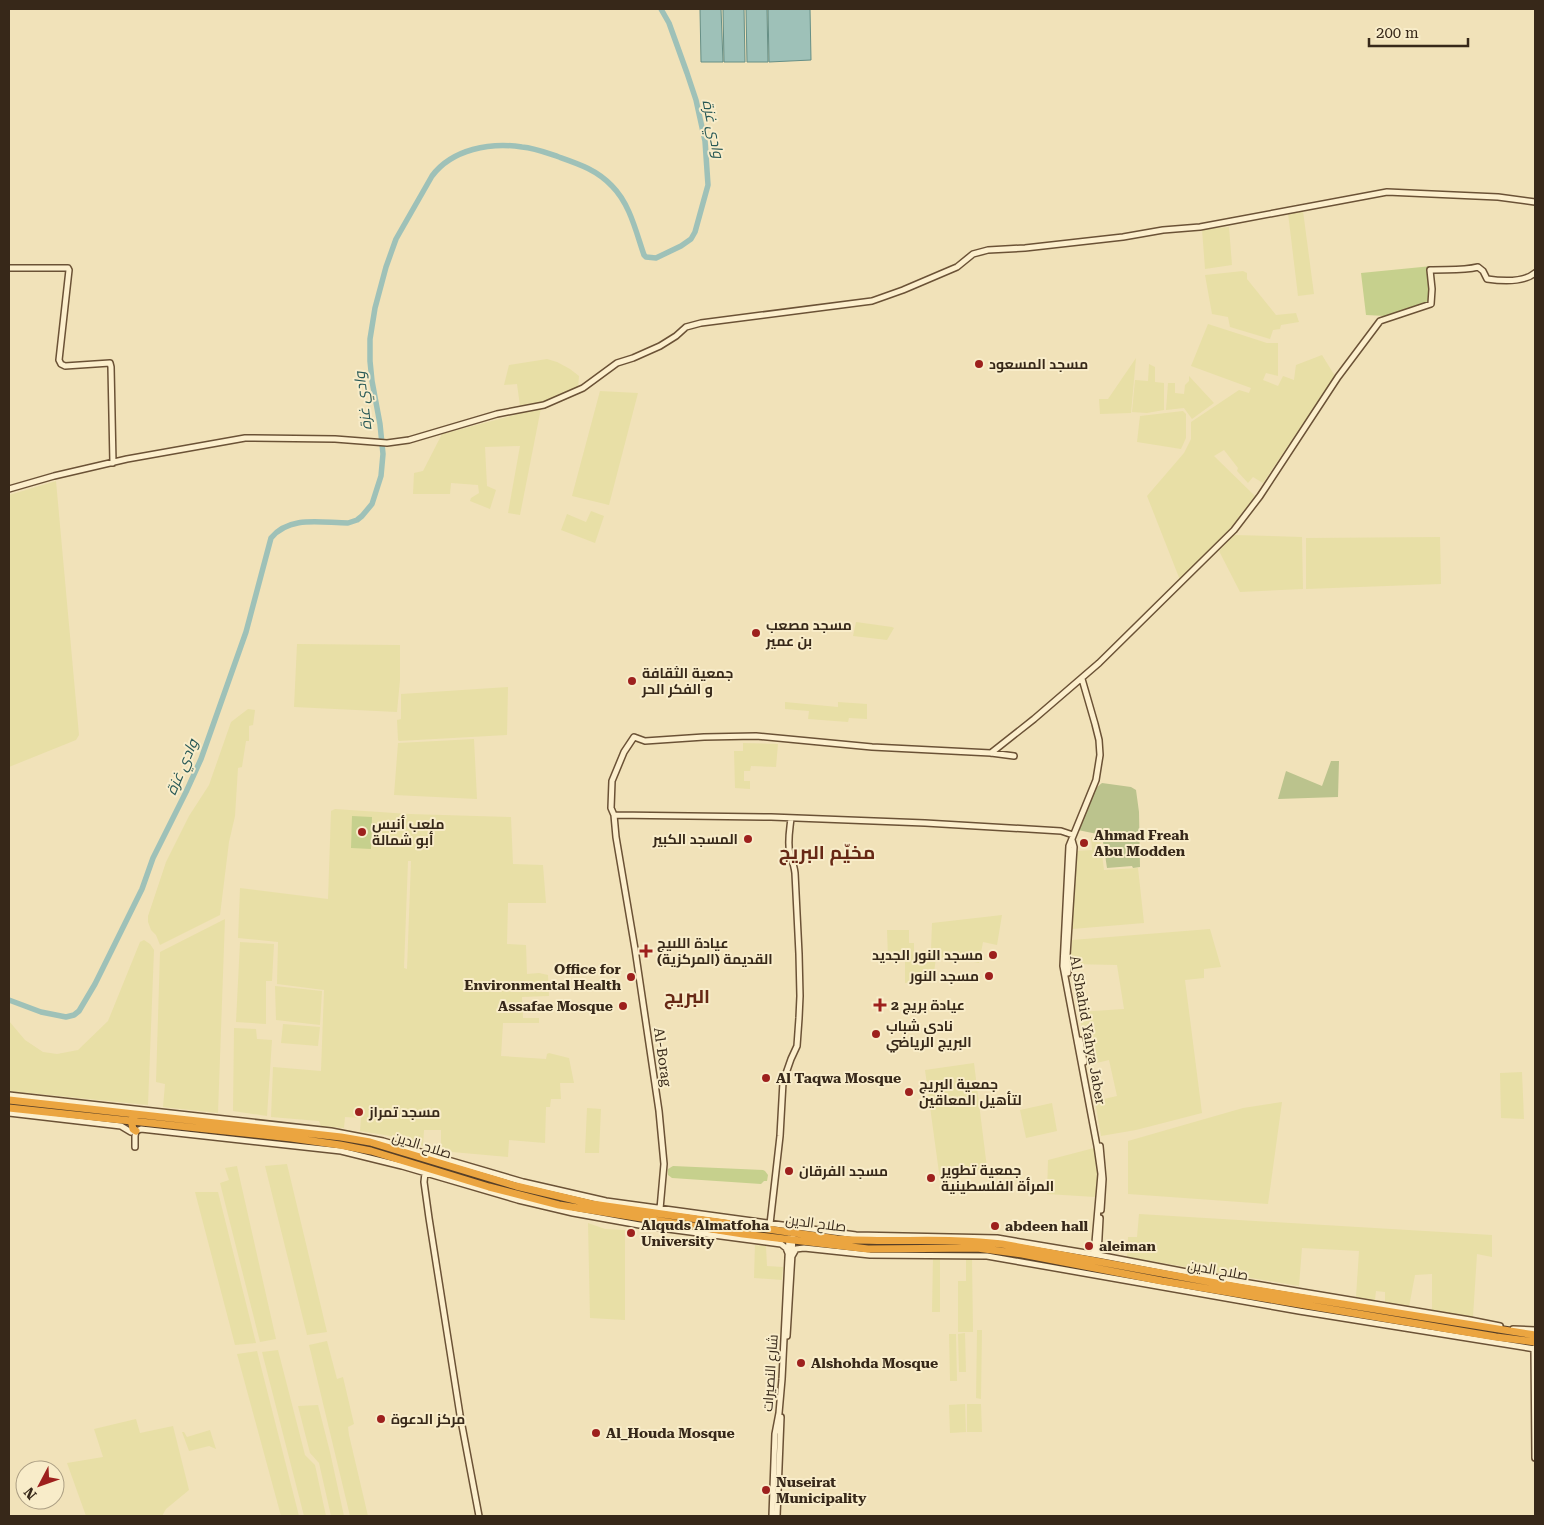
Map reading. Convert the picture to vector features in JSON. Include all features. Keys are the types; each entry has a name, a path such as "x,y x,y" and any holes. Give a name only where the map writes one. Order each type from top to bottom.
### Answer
{"highway":[{"name":"صلاح الدين","path":"9,1100 341,1136 370,1142 495,1180 573,1200 868,1249 1007,1249"},
{"name":"صلاح الدين","path":"9,1108 291,1138 353,1147 542,1201 770,1226 791,1236 837,1239 973,1240 1007,1249 1238,1287 1341,1307 1535,1336"},
{"path":"134,1131 131,1120 139,1114"},
{"name":"صلاح الدين","path":"1341,1307 1394,1323 1496,1337 1535,1346"}],"street":[{"path":"9,489 54,476 127,459 245,438 299,438 387,443 409,440 497,414 544,405 583,388 617,363 660,346 686,327 701,323 872,300 903,290 958,267 973,254 988,250 1025,248 1200,227 1387,192 1498,197 1535,202"},
{"path":"991,753 1082,679 1234,530 1260,496 1338,376 1380,321 1431,304 1430,270 1449,268 1463,270 1478,266 1484,271 1487,279 1493,280 1524,279 1535,273"},
{"path":"9,268 68,268 59,360 65,366 110,363 112,463"},
{"name":"Al Shahid Yahya Jaber","path":"1082,679 1099,740 1100,755 1096,780 1069,846 1063,966 1095,1137 1100,1174 1096,1254"},
{"name":"Al-Borag","path":"660,1214 664,1164 659,1111 612,808 612,781 624,752 634,736 645,741 756,736 872,746 991,753"},
{"path":"991,753 1014,756"},
{"path":"614,815 791,818 925,823 1051,830 1061,831 1073,837"},
{"path":"791,818 788,838 795,873 800,996 797,1046 790,1059 783,1082 780,1136 770,1226 886,1239 952,1236 997,1238 1512,1329 1535,1330"},
{"path":"9,1095 278,1124 348,1134 382,1141 548,1189 660,1214"},
{"path":"9,1113 121,1126 134,1131 141,1129 341,1151 518,1200 574,1213 645,1226 781,1244 788,1253"},
{"path":"134,1131 135,1147"},
{"path":"425,1173 424,1182 460,1415 479,1516"},
{"name":"شارع النصيرات","path":"772,1516 775,1434 779,1413 788,1253 791,1236"},
{"name":"شارع النصيرات","path":"777,1516 780,1436 786,1367 791,1236"},
{"path":"791,1258 796,1250 804,1248 870,1254 987,1256 1299,1311 1394,1323"},
{"path":"1535,1346 1535,1458"}],"shaded area":[{"path":"1303,211 1314,294 1298,296 1288,213"},
{"path":"1229,227 1232,265 1205,269 1202,229"},
{"path":"1243,271 1247,273 1247,279 1276,315 1296,313 1299,322 1281,325 1280,329 1273,330 1270,339 1230,327 1228,317 1212,314 1205,275"},
{"path":"1208,324 1267,343 1278,343 1278,376 1266,373 1263,380 1278,386 1283,376 1294,380 1296,365 1322,355 1335,376 1263,483 1253,477 1248,483 1237,471 1238,468 1224,450 1214,456 1255,496 1233,525 1180,580 1147,496 1184,453 1191,439 1191,422 1239,390 1249,393 1251,388 1191,366"},
{"path":"1136,358 1131,413 1100,414 1099,399 1108,399"},
{"path":"547,359 557,362 579,376 578,388 539,404 520,406 517,384 504,385 509,365"},
{"path":"1149,364 1155,367 1155,382 1164,383 1164,410 1147,413 1132,412 1135,380 1148,381"},
{"path":"1189,376 1214,403 1192,419 1184,408 1166,410 1168,383 1175,383 1175,393 1184,394"},
{"path":"600,391 638,393 609,505 572,496"},
{"path":"541,408 520,515 508,513 520,446 485,447 487,486 496,490 490,509 470,501 471,498 479,493 478,485 451,483 450,494 413,494 414,473 423,471 442,434"},
{"path":"1183,411 1186,414 1186,438 1181,449 1137,442 1140,416"},
{"path":"56,481 79,735 76,740 9,767 9,495"},
{"path":"591,511 604,516 595,543 561,530 567,514 586,522"},
{"path":"1234,535 1302,537 1303,589 1240,592 1219,551"},
{"path":"1440,537 1441,584 1306,589 1306,538"},
{"path":"856,622 894,628 887,640 853,636"},
{"path":"297,644 400,645 400,680 397,712 294,707"},
{"path":"508,687 507,735 398,740 397,720 401,719 401,694"},
{"path":"785,702 838,707 838,702 867,704 867,719 849,718 848,722 808,719 809,711 785,709"},
{"path":"248,709 255,710 253,725 249,726 249,741 246,741 242,767 238,768 235,816 229,842 220,915 160,945 156,935 151,930 148,916 166,862 189,816 209,785 231,722"},
{"path":"474,739 477,799 394,795 398,743"},
{"path":"743,743 778,744 776,767 751,766 750,771 744,771 744,781 750,781 750,789 735,788 734,751 743,751"},
{"path":"335,809 409,814 511,817 513,864 543,865 546,903 508,903 507,944 526,945 527,974 539,973 548,975 549,996 522,997 523,1018 539,1018 539,1023 503,1023 501,1056 546,1059 549,1053 569,1058 574,1083 560,1083 561,1099 551,1099 550,1107 546,1107 545,1143 509,1140 508,1157 441,1151 441,1130 424,1130 423,1146 402,1138 360,1131 361,1118 345,1117 344,1128 321,1126 319,1121 271,1117 273,1067 321,1071 324,990 277,984 278,942 238,938 240,888 328,899 331,811","holes":["408,861 411,861 407,969 404,968"]},
{"path":"1091,837 1100,838 1104,870 1138,868 1144,923 1072,929 1076,851 1092,850"},
{"path":"1002,915 997,945 983,942 979,963 963,958 936,958 933,980 905,983 905,956 888,958 887,930 909,930 909,943 914,943 914,952 931,950 932,923"},
{"path":"225,919 218,1113 163,1107 165,1084 156,1082 160,952"},
{"path":"1210,929 1221,967 1204,969 1204,978 1185,980 1202,1113 1136,1130 1101,1136 1095,1101 1117,1096 1109,1060 1088,1065 1079,1012 1124,1009 1117,965 1070,964 1072,940"},
{"path":"144,940 154,950 148,1105 9,1091 9,1021 25,1040 43,1052 57,1054 78,1050 108,1021 140,942"},
{"path":"240,942 274,944 272,981 266,981 266,1024 236,1022"},
{"path":"275,986 322,991 320,1025 276,1020"},
{"path":"283,1024 320,1027 318,1046 281,1043"},
{"path":"234,1028 256,1029 257,1039 272,1040 267,1116 233,1111"},
{"path":"974,1063 987,1168 940,1180 925,1070"},
{"path":"1522,1072 1524,1119 1501,1118 1500,1073"},
{"path":"1282,1102 1268,1204 1128,1194 1128,1141 1243,1108"},
{"path":"1052,1103 1057,1131 1026,1138 1020,1110"},
{"path":"587,1108 601,1109 599,1153 585,1153"},
{"path":"1094,1148 1099,1178 1095,1197 1047,1194 1048,1160"},
{"path":"287,1164 327,1332 307,1335 265,1166"},
{"path":"237,1166 276,1339 260,1342 220,1183 229,1180 225,1168"},
{"path":"195,1192 218,1192 256,1343 235,1345"},
{"path":"1139,1214 1492,1235 1492,1257 1477,1254 1473,1317 1432,1310 1432,1274 1415,1275 1409,1307 1385,1302 1385,1292 1376,1291 1375,1300 1356,1297 1359,1251 1302,1248 1299,1286 1127,1257 1128,1237 1137,1237"},
{"path":"588,1223 605,1229 625,1230 625,1320 590,1318"},
{"path":"755,1243 755,1245 766,1246 767,1266 783,1267 782,1280 754,1278"},
{"path":"940,1255 940,1312 932,1312 933,1256"},
{"path":"966,1257 972,1257 973,1332 958,1332 958,1281 966,1281"},
{"path":"977,1330 982,1330 981,1399 976,1398"},
{"path":"965,1333 966,1372 959,1372 958,1334"},
{"path":"949,1334 956,1334 957,1381 950,1381"},
{"path":"327,1341 337,1379 343,1377 354,1424 348,1427 349,1435 368,1516 350,1516 309,1345"},
{"path":"278,1350 305,1455 315,1465 326,1516 304,1516 262,1352"},
{"path":"257,1351 299,1516 281,1516 237,1354"},
{"path":"965,1404 966,1432 950,1433 949,1405"},
{"path":"967,1404 981,1404 982,1432 967,1432"},
{"path":"318,1405 344,1516 331,1516 319,1463 310,1453 298,1406"},
{"path":"136,1419 140,1433 173,1426 189,1490 166,1509 162,1516 86,1516 67,1463 103,1457 94,1429"},
{"path":"210,1430 216,1449 209,1446 189,1451 182,1432 187,1437"}],"green space":[{"path":"1432,266 1429,305 1385,316 1366,315 1361,273"},
{"path":"1331,761 1339,761 1338,797 1278,799 1286,771 1322,786"},
{"path":"1102,783 1131,787 1136,790 1139,812 1140,867 1107,868 1102,835 1078,830 1093,792"},
{"name":"ملعب أنيس أبو شمالة","path":"352,816 372,817 371,849 351,848"},
{"path":"673,1166 763,1170 768,1175 767,1181 761,1184 672,1178 668,1175 668,1169"}],"water":[{"path":"700,9 721,9 723,62 701,62"},
{"path":"723,9 744,9 745,62 724,62"},
{"path":"746,9 767,9 768,62 747,62"},
{"path":"768,9 810,9 811,60 769,62"}],"waterway":[{"name":"وادي غزة","path":"9,1000 41,1012 66,1017 74,1015 79,1011 95,984 142,889 153,858 201,759 246,632 271,538 287,526 297,523 348,523 357,520 372,504 381,476 383,454 370,361 370,339 375,308 396,239 432,176 440,167 450,159 461,154 485,147 510,146 536,150 587,168 606,180 618,193 628,210 646,257 656,258 691,239 695,232 708,185 705,141 696,100 669,23 661,9"}],"place":[{"name":"مسجد المسعود","path":"979,364"},
{"name":"مسجد مصعب بن عمير","path":"756,633"},
{"name":"جمعية الثقافة و الفكر الحر","path":"632,681"},
{"name":"ملعب أنيس أبو شمالة","path":"362,832"},
{"name":"المسجد الكبير","path":"748,839"},
{"name":"Ahmad Freah Abu Modden","path":"1084,843"},
{"name":"عيادة اللىيج القديمة (المركزية)","path":"646,951"},
{"name":"مسجد النور الجديد","path":"993,955"},
{"name":"مسجد النور","path":"989,976"},
{"name":"Office for Environmental Health","path":"631,977"},
{"name":"عيادة بريج 2","path":"880,1005"},
{"name":"Assafae Mosque","path":"623,1006"},
{"name":"نادي شباب البريج الرياضي","path":"876,1034"},
{"name":"Al Taqwa Mosque","path":"766,1078"},
{"name":"جمعية البريج لتأهيل المعاقين","path":"909,1092"},
{"name":"مسجد تمراز","path":"359,1112"},
{"name":"مسجد الفرقان","path":"789,1171"},
{"name":"جمعية تطوير المرأة الفلسطينية","path":"931,1178"},
{"name":"abdeen hall","path":"995,1226"},
{"name":"Alquds Almatfoha University","path":"631,1233"},
{"name":"aleiman","path":"1089,1246"},
{"name":"Alshohda Mosque","path":"801,1363"},
{"name":"مركز الدعوة","path":"381,1419"},
{"name":"Al_Houda Mosque","path":"596,1433"},
{"name":"Nuseirat Municipality","path":"766,1490"}],"district":[{"name":"مخيّم البريج","path":"827,852"},
{"name":"البريج","path":"687,996"}]}
